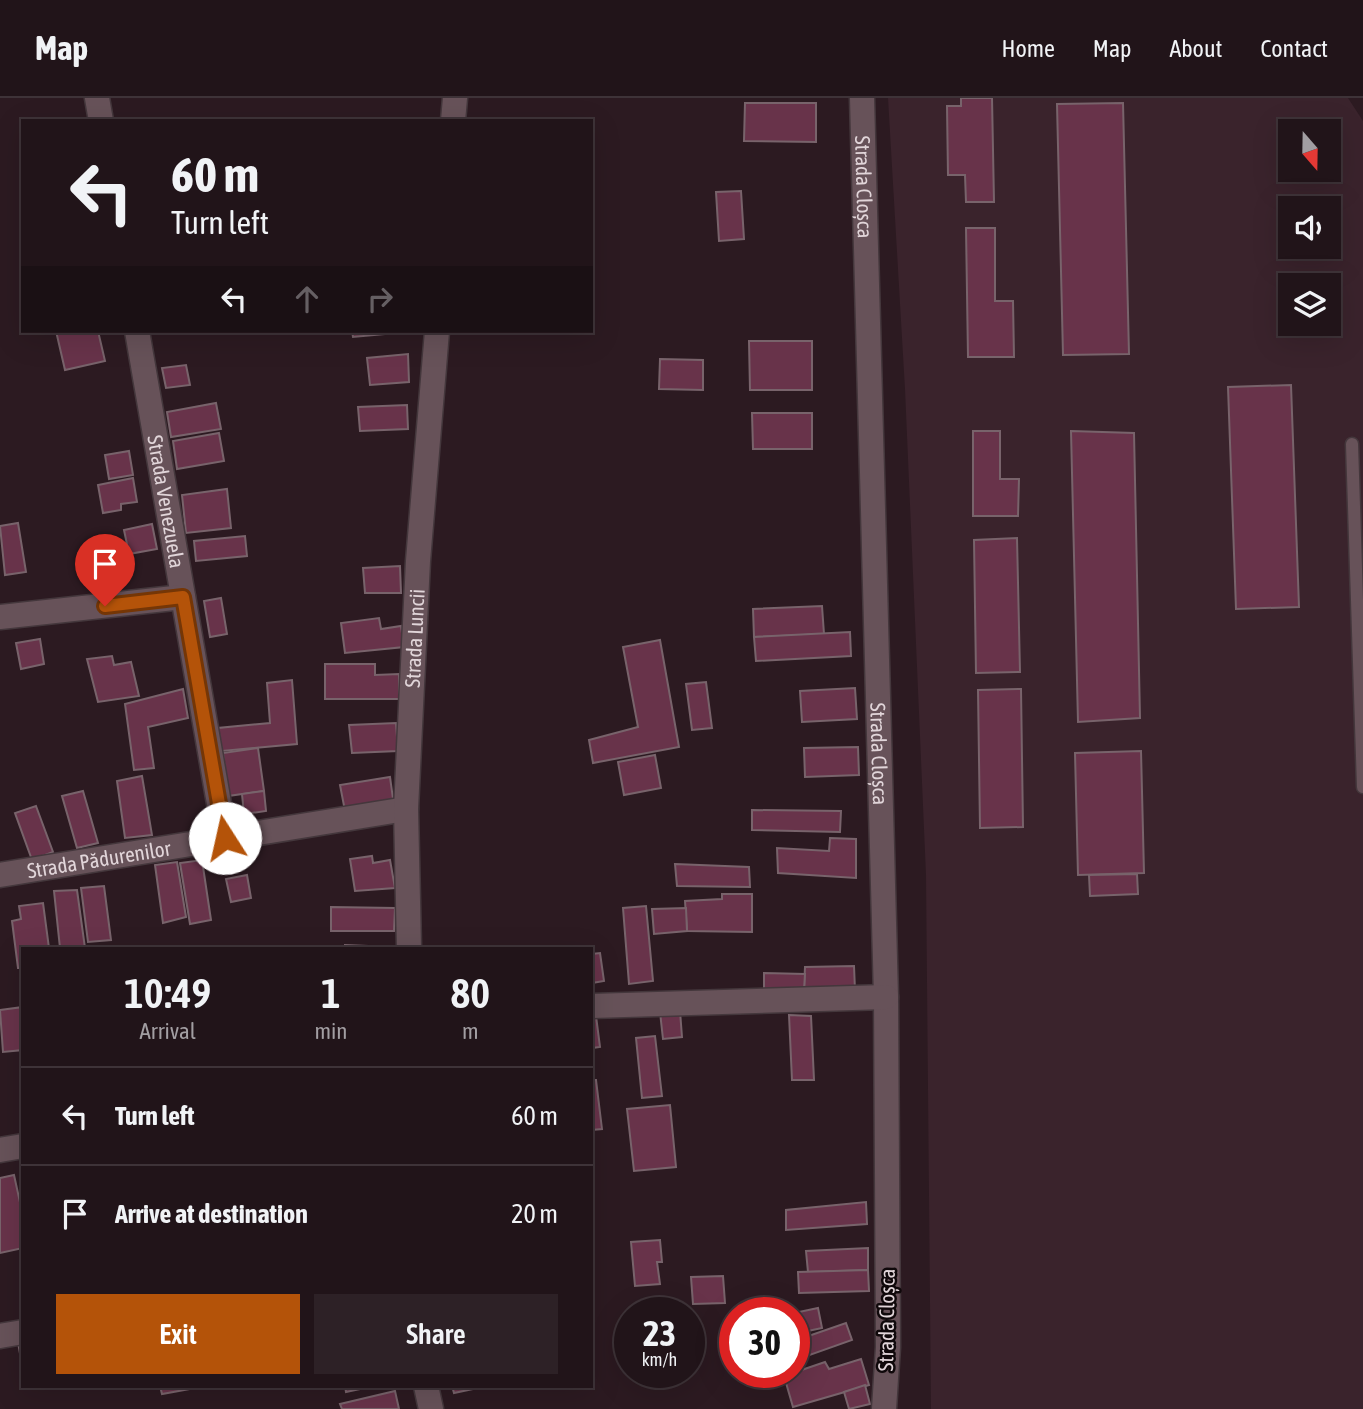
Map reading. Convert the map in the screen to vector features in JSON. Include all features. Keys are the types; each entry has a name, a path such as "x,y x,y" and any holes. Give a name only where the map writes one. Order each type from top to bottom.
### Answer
{"street":[{"path":"97,98 101,119"},
{"path":"453,119 455,98"},
{"name":"Strada Cloșca","path":"862,98 886,998 888,1347 884,1409"},
{"name":"Strada Venezuela","path":"137,333 225,838"},
{"name":"Strada Luncii","path":"409,947 406,809 418,561 436,333"},
{"path":"0,617 183,597"},
{"name":"Strada Pădurenilor","path":"0,875 406,809"},
{"path":"593,1006 886,998"},
{"path":"0,1150 21,1146"},
{"path":"0,1336 21,1332"},
{"path":"426,1388 431,1409"}],"lane":[{"path":"1352,444 1363,786"}],"shaded area":[{"path":"888,98 1348,98 1363,121 1363,1409 931,1409 926,875 905,389"}],"building":[{"path":"961,98 992,98 994,202 966,202 965,175 948,175 947,106 961,106"},
{"path":"745,103 816,103 816,142 744,141"},
{"path":"1123,103 1129,354 1063,355 1057,104"},
{"path":"741,191 744,239 719,241 716,192"},
{"path":"966,228 995,228 995,301 1013,301 1014,357 968,357"},
{"path":"56,333 98,333 105,361 65,370"},
{"path":"352,333 395,333 353,337"},
{"path":"749,341 812,341 812,390 750,390"},
{"path":"408,354 409,382 370,385 367,358"},
{"path":"660,359 703,360 703,390 659,389"},
{"path":"186,365 190,385 166,388 162,368"},
{"path":"1291,385 1299,607 1236,609 1228,387"},
{"path":"216,403 221,429 171,437 167,412"},
{"path":"407,405 408,429 360,431 358,407"},
{"path":"752,413 812,413 812,449 753,449"},
{"path":"973,431 1000,431 1000,479 1019,479 1018,516 973,516"},
{"path":"1071,431 1134,433 1140,718 1078,722"},
{"path":"219,433 224,461 177,469 173,441"},
{"path":"129,451 133,475 109,479 105,455"},
{"path":"133,478 137,502 121,504 121,510 103,513 98,485"},
{"path":"227,489 231,528 186,533 182,495"},
{"path":"18,523 26,572 5,575 0,526"},
{"path":"152,524 157,549 129,554 124,530"},
{"path":"245,536 247,556 196,561 194,541"},
{"path":"1017,538 1020,672 976,673 974,540"},
{"path":"400,566 401,593 365,593 363,568"},
{"path":"221,598 227,634 210,637 204,601"},
{"path":"822,606 824,634 754,637 753,609"},
{"path":"379,618 381,629 401,626 404,647 345,653 341,623"},
{"path":"850,632 851,656 756,661 754,637"},
{"path":"40,639 44,664 21,669 16,643"},
{"path":"660,640 679,747 593,763 589,740 638,727 623,647"},
{"path":"112,656 114,665 131,662 139,696 98,702 87,659"},
{"path":"325,664 375,664 375,675 399,674 399,699 325,699"},
{"path":"292,680 297,744 222,751 218,728 270,723 267,683"},
{"path":"706,682 712,728 692,730 686,684"},
{"path":"855,688 857,719 802,722 800,691"},
{"path":"183,689 188,718 148,727 154,768 134,770 125,704"},
{"path":"1021,689 1023,827 980,828 978,690"},
{"path":"396,723 398,751 352,753 349,725"},
{"path":"858,747 859,775 805,777 804,748"},
{"path":"258,748 264,791 228,796 223,753"},
{"path":"1141,751 1144,873 1078,875 1075,753"},
{"path":"655,755 661,788 624,795 618,762"},
{"path":"142,776 152,835 125,838 117,781"},
{"path":"390,777 394,806 345,811 340,785"},
{"path":"83,791 98,843 77,848 62,796"},
{"path":"264,791 266,811 244,814 242,794"},
{"path":"36,806 53,852 32,860 15,813"},
{"path":"752,810 841,811 840,832 752,830"},
{"path":"830,838 856,839 856,878 778,873 777,848 829,851"},
{"path":"372,856 373,863 390,860 395,888 355,891 350,859"},
{"path":"202,860 211,920 190,924 180,863"},
{"path":"177,862 186,917 163,923 155,865"},
{"path":"675,864 749,867 750,887 677,886"},
{"path":"1137,874 1138,894 1090,896 1089,875"},
{"path":"247,875 251,898 231,902 226,879"},
{"path":"104,886 111,940 88,942 81,888"},
{"path":"77,890 85,947 60,947 54,891"},
{"path":"722,894 752,894 752,932 687,931 685,901 722,899"},
{"path":"43,903 49,947 21,947 21,968 18,968 12,921 21,919 19,906"},
{"path":"646,906 653,981 629,984 623,908"},
{"path":"331,907 395,908 394,931 331,931"},
{"path":"686,908 687,931 654,934 652,909"},
{"path":"345,945 391,947 345,947"},
{"path":"600,953 604,981 593,983 593,954"},
{"path":"854,966 855,990 804,990 805,967"},
{"path":"764,973 805,974 804,990 764,990"},
{"path":"21,1007 21,1050 3,1052 0,1010"},
{"path":"680,1011 682,1037 663,1039 660,1012"},
{"path":"789,1015 811,1016 814,1080 792,1080"},
{"path":"596,1016 600,1047 593,1048 593,1017"},
{"path":"655,1036 662,1096 642,1098 636,1038"},
{"path":"593,1080 596,1080 602,1129 593,1130"},
{"path":"670,1105 676,1167 634,1171 627,1109"},
{"path":"14,1175 21,1207 21,1248 0,1253 0,1178"},
{"path":"866,1202 867,1224 786,1230 786,1210"},
{"path":"660,1240 662,1262 657,1262 660,1284 635,1286 631,1242"},
{"path":"868,1248 868,1270 808,1272 806,1251"},
{"path":"868,1270 869,1291 799,1293 798,1272"},
{"path":"723,1276 725,1297 719,1297 719,1303 705,1304 705,1297 692,1297 691,1277"},
{"path":"818,1308 822,1328 810,1331 810,1310"},
{"path":"846,1323 852,1340 810,1355 810,1335"},
{"path":"861,1359 869,1385 793,1407 787,1388 810,1388 810,1367 825,1362 829,1369"},
{"path":"865,1385 870,1404 849,1409 844,1392"},
{"path":"160,1388 190,1389 162,1394"},
{"path":"345,1388 365,1388 346,1392"},
{"path":"453,1388 478,1388 454,1393"},
{"path":"395,1391 399,1409 342,1409 340,1404"}],"route":[{"path":"105,606 183,597 225,838"}]}
